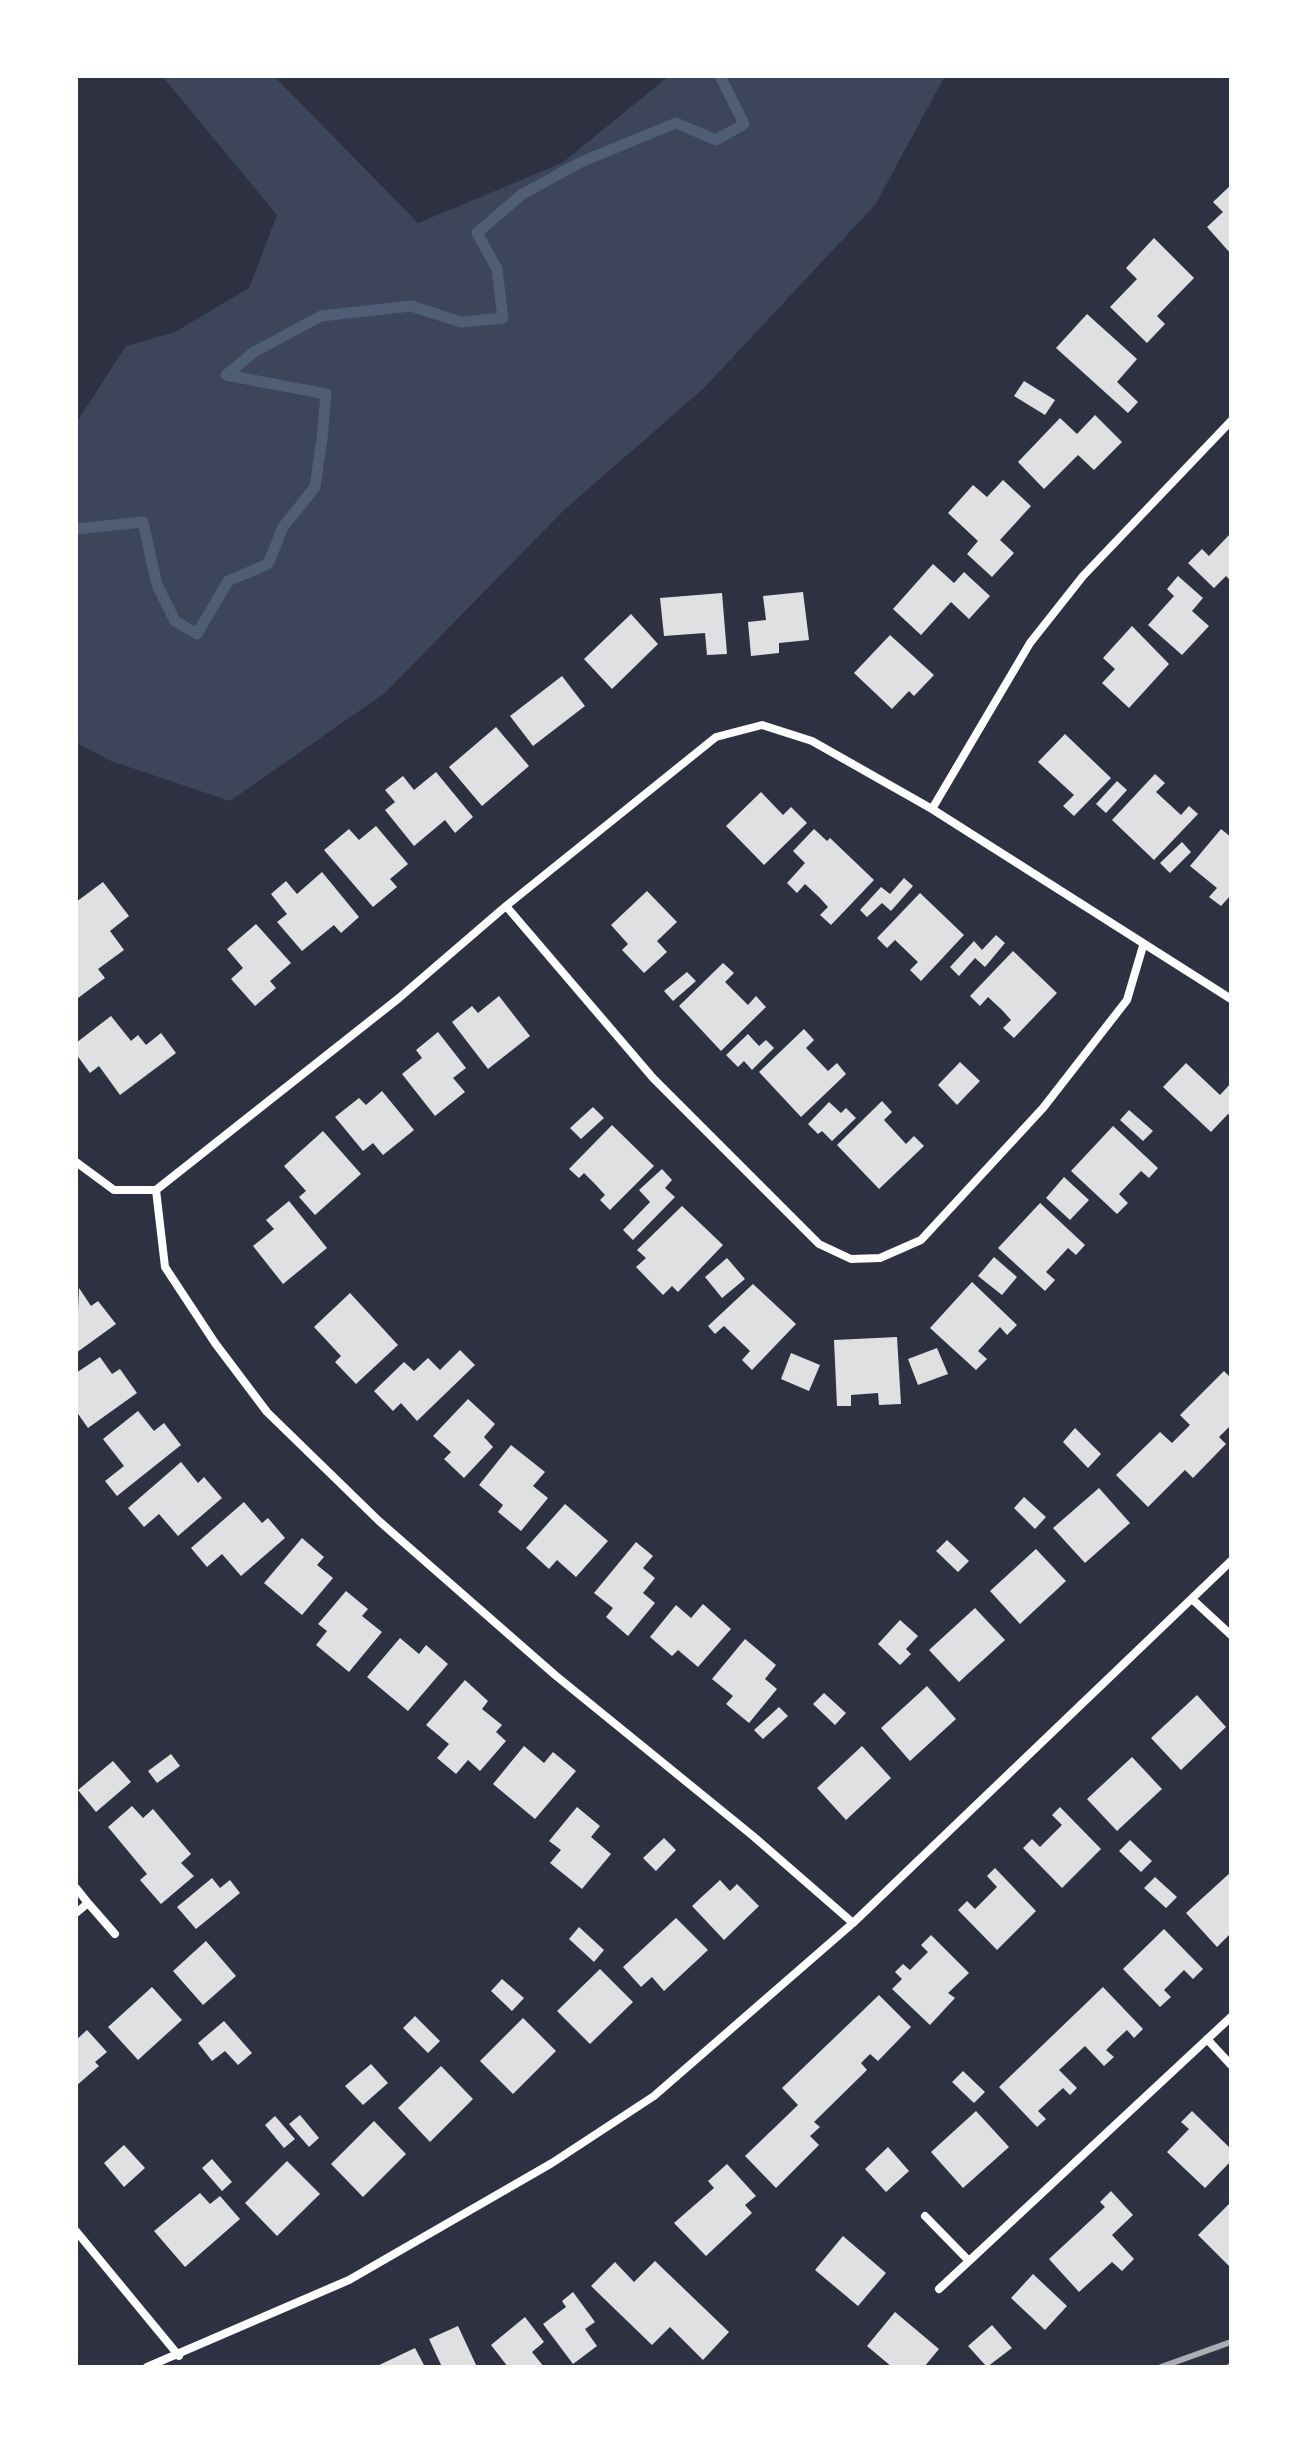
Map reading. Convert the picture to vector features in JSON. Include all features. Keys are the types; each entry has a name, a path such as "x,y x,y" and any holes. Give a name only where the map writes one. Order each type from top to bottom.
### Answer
{"street":[{"path":"932,809 1030,643 1083,576 1231,421"},
{"path":"76,1162 114,1190 156,1190 399,998 506,906 716,737 762,725 812,741 932,809 1143,946 1231,999"},
{"path":"506,906 653,1078 819,1244 851,1259 880,1258 921,1240 1043,1108 1127,1000 1143,946"},
{"path":"156,1190 165,1267 267,1412 379,1521 555,1675 753,1836 853,1923"},
{"path":"147,2367 179,2356 349,2280 552,2163 654,2096 853,1923 1231,1561"},
{"path":"1192,1599 1231,1635"},
{"path":"76,1888 115,1934"},
{"path":"76,1913 88,1903"},
{"path":"939,2289 1231,2017"},
{"path":"1207,2039 1231,2065"},
{"path":"925,2216 969,2261"},
{"path":"76,2231 179,2356"}],"shaded area":[{"path":"162,76 274,76 418,223 562,163 669,76 945,76 875,205 703,389 564,510 385,693 230,801 111,761 76,743 76,423 126,346 175,332 249,288 277,215"}],"building":[{"path":"1231,185 1231,254 1207,227 1223,212 1213,202"},
{"path":"1154,238 1194,278 1157,316 1165,324 1147,343 1110,307 1137,279 1126,268"},
{"path":"1087,314 1137,359 1117,382 1138,402 1128,413 1056,348"},
{"path":"1024,381 1055,400 1045,415 1014,396"},
{"path":"1095,415 1122,442 1094,470 1078,455 1044,489 1018,462 1060,418 1077,434"},
{"path":"1003,480 1031,506 1000,540 1014,553 992,577 967,554 978,541 948,513 973,485 987,497"},
{"path":"1231,533 1231,581 1226,576 1214,588 1188,563 1202,549 1209,556"},
{"path":"933,564 954,583 964,572 990,596 969,619 951,602 921,635 893,609"},
{"path":"1178,576 1203,598 1192,611 1209,626 1182,655 1148,625 1174,596 1167,589"},
{"path":"803,592 809,640 779,643 779,653 751,656 748,622 766,620 763,596"},
{"path":"722,593 727,654 707,655 705,633 664,636 660,598"},
{"path":"631,614 658,644 612,689 584,659"},
{"path":"1132,626 1169,664 1129,708 1102,683 1115,669 1103,658"},
{"path":"890,635 934,675 914,696 909,691 892,709 854,673"},
{"path":"562,676 585,706 533,746 510,716"},
{"path":"496,727 529,766 482,806 449,767"},
{"path":"1065,734 1111,778 1074,816 1063,806 1074,795 1038,762"},
{"path":"436,772 473,817 455,833 445,820 414,846 385,810 395,802 385,790 403,776 414,790"},
{"path":"1155,774 1165,783 1156,792 1181,815 1189,806 1198,814 1154,860 1112,820"},
{"path":"1117,781 1127,790 1106,813 1096,804"},
{"path":"761,792 783,815 791,807 807,823 764,865 726,826"},
{"path":"376,826 408,864 390,879 397,887 373,907 324,850 349,829 359,840"},
{"path":"814,829 827,841 830,838 874,880 831,925 820,915 828,907 819,897 805,884 797,893 787,883 805,863 793,851"},
{"path":"1221,829 1231,837 1231,895 1221,906 1209,897 1217,888 1190,866"},
{"path":"1182,842 1191,852 1170,873 1160,863"},
{"path":"322,872 359,917 341,933 334,925 302,951 277,922 287,914 271,894 286,881 297,894"},
{"path":"904,878 913,886 891,911 882,903 867,917 860,910 881,887 890,894"},
{"path":"103,882 129,916 110,931 124,950 98,969 105,978 78,998 76,902"},
{"path":"647,891 677,922 657,941 667,952 644,973 622,950 628,944 611,925"},
{"path":"920,893 964,935 921,981 910,970 918,962 895,940 887,948 877,938"},
{"path":"256,924 291,963 270,981 276,988 255,1006 231,979 243,968 227,949"},
{"path":"996,935 1005,943 985,967 975,958 959,976 950,967 974,941 982,950"},
{"path":"1013,951 1057,993 1014,1038 1003,1028 1011,1020 1002,1010 988,997 980,1006 970,996"},
{"path":"723,963 734,973 725,982 748,1005 756,996 766,1007 721,1051 679,1006"},
{"path":"687,972 696,981 673,1001 664,991"},
{"path":"499,996 530,1036 488,1069 452,1022 472,1006 478,1013"},
{"path":"111,1016 131,1041 138,1035 146,1045 161,1033 176,1053 120,1095 99,1066 90,1073 76,1054 76,1043"},
{"path":"804,1029 814,1040 806,1048 828,1071 837,1063 846,1074 801,1117 759,1072"},
{"path":"438,1032 466,1068 453,1078 465,1092 435,1116 402,1074 422,1058 416,1050"},
{"path":"748,1034 759,1046 766,1040 774,1048 752,1070 744,1061 738,1067 726,1055"},
{"path":"960,1062 980,1081 957,1105 938,1085"},
{"path":"1186,1063 1220,1095 1231,1083 1231,1116 1228,1114 1211,1132 1163,1087"},
{"path":"382,1091 414,1130 383,1155 373,1143 363,1151 335,1117 359,1098 366,1105"},
{"path":"882,1101 892,1112 884,1120 906,1144 914,1136 924,1146 879,1189 837,1145"},
{"path":"829,1102 841,1113 846,1108 856,1118 832,1141 808,1124"},
{"path":"593,1107 604,1118 581,1139 570,1128"},
{"path":"1129,1110 1153,1131 1143,1141 1120,1120"},
{"path":"612,1125 654,1166 610,1210 600,1200 605,1195 584,1173 579,1178 569,1169"},
{"path":"1113,1126 1158,1168 1149,1178 1141,1171 1119,1194 1128,1203 1117,1214 1071,1171"},
{"path":"323,1131 361,1174 315,1215 299,1197 306,1191 284,1166"},
{"path":"662,1169 672,1180 665,1188 675,1197 633,1240 623,1230 650,1202 639,1190"},
{"path":"1064,1177 1089,1200 1070,1220 1046,1198"},
{"path":"289,1201 327,1248 283,1284 253,1246 274,1229 266,1220"},
{"path":"1040,1203 1085,1245 1076,1255 1068,1248 1046,1272 1055,1280 1045,1291 998,1248"},
{"path":"682,1206 723,1245 678,1292 672,1286 663,1295 636,1267 646,1258 637,1250"},
{"path":"994,1257 1017,1277 1002,1295 978,1276"},
{"path":"727,1258 745,1279 722,1298 705,1277"},
{"path":"972,1282 1017,1325 1007,1335 1000,1327 978,1351 987,1359 976,1370 930,1328"},
{"path":"753,1284 796,1324 752,1370 742,1360 750,1351 724,1326 715,1334 708,1326"},
{"path":"79,1288 91,1306 98,1301 116,1324 76,1353"},
{"path":"350,1293 398,1345 356,1384 335,1362 341,1356 314,1327"},
{"path":"897,1337 901,1404 879,1405 878,1393 851,1395 851,1406 837,1406 834,1340"},
{"path":"937,1348 948,1374 918,1385 908,1359"},
{"path":"460,1350 475,1365 417,1421 401,1403 393,1411 374,1391 404,1362 414,1371 428,1358 440,1370"},
{"path":"791,1353 820,1365 809,1391 781,1379"},
{"path":"100,1357 112,1374 120,1369 137,1393 88,1428 76,1411 76,1373"},
{"path":"1224,1371 1231,1378 1231,1425 1219,1437 1226,1444 1193,1478 1185,1470 1148,1507 1116,1475 1160,1432 1172,1443 1190,1425 1180,1415"},
{"path":"468,1399 495,1424 484,1437 493,1447 464,1478 444,1459 451,1452 433,1436"},
{"path":"138,1411 154,1431 164,1423 181,1445 117,1496 105,1481 124,1466 103,1439"},
{"path":"1075,1428 1101,1454 1088,1468 1063,1442"},
{"path":"511,1445 545,1472 533,1486 548,1498 521,1531 498,1512 503,1505 479,1485"},
{"path":"181,1462 198,1483 204,1477 222,1498 178,1536 159,1514 144,1527 128,1508"},
{"path":"1099,1488 1130,1523 1085,1563 1053,1528"},
{"path":"1024,1497 1046,1517 1035,1529 1014,1508"},
{"path":"244,1502 262,1523 268,1518 285,1538 241,1576 222,1554 207,1567 191,1548"},
{"path":"565,1504 608,1541 576,1577 557,1560 549,1569 526,1548"},
{"path":"302,1538 324,1557 317,1565 333,1578 302,1615 264,1583"},
{"path":"947,1540 969,1561 958,1572 936,1551"},
{"path":"636,1542 653,1556 643,1568 655,1578 643,1593 655,1603 628,1636 606,1617 613,1608 594,1593"},
{"path":"1036,1549 1066,1581 1020,1624 990,1591"},
{"path":"346,1591 368,1609 362,1616 382,1632 349,1672 316,1645 327,1631 318,1624"},
{"path":"703,1604 731,1629 698,1667 678,1650 672,1656 650,1637 676,1605 691,1618"},
{"path":"975,1608 1005,1640 959,1682 929,1650"},
{"path":"900,1620 918,1636 906,1649 911,1654 900,1665 878,1644"},
{"path":"400,1638 419,1654 426,1645 448,1664 408,1711 367,1677"},
{"path":"745,1639 776,1665 765,1679 777,1689 749,1723 726,1704 733,1696 712,1679"},
{"path":"465,1680 488,1701 482,1709 502,1725 496,1732 506,1741 480,1771 468,1760 456,1774 437,1758 449,1744 426,1725"},
{"path":"927,1686 956,1719 910,1761 881,1728"},
{"path":"824,1693 846,1713 835,1725 813,1704"},
{"path":"1197,1695 1226,1727 1181,1770 1151,1738"},
{"path":"779,1707 788,1716 763,1739 754,1730"},
{"path":"524,1746 544,1763 553,1752 576,1771 535,1819 493,1784"},
{"path":"862,1746 891,1778 846,1820 817,1788"},
{"path":"171,1754 180,1766 157,1783 148,1771"},
{"path":"1132,1757 1162,1789 1117,1831 1087,1799"},
{"path":"113,1761 131,1782 96,1812 78,1790"},
{"path":"132,1806 143,1818 153,1809 191,1854 181,1863 194,1876 161,1904 140,1880 147,1874 108,1827"},
{"path":"577,1807 600,1826 591,1837 611,1854 582,1889 550,1863 561,1850 549,1841"},
{"path":"1060,1807 1101,1849 1062,1888 1023,1848 1032,1839 1040,1847 1062,1825 1052,1815"},
{"path":"664,1838 676,1850 656,1871 643,1858"},
{"path":"1130,1840 1152,1861 1141,1872 1119,1851"},
{"path":"995,1868 1036,1911 997,1950 958,1910 967,1901 975,1909 997,1887 987,1876"},
{"path":"1231,1872 1231,1933 1217,1947 1186,1913"},
{"path":"1155,1877 1177,1897 1166,1908 1144,1888"},
{"path":"212,1878 220,1888 230,1880 240,1893 196,1929 177,1907"},
{"path":"720,1880 730,1891 737,1884 759,1906 724,1940 692,1906"},
{"path":"676,1918 708,1950 664,1991 652,1977 641,1987 623,1967"},
{"path":"579,1927 604,1950 594,1962 569,1939"},
{"path":"1164,1929 1203,1969 1193,1979 1184,1970 1164,1990 1171,1997 1160,2007 1123,1969"},
{"path":"931,1935 969,1973 948,1993 955,1998 930,2025 892,1989 902,1979 895,1972 903,1964 910,1970 928,1952 921,1945"},
{"path":"206,1941 236,1976 203,2005 173,1971"},
{"path":"600,1969 633,2002 590,2044 557,2011"},
{"path":"502,1979 524,1998 512,2011 491,1991"},
{"path":"152,1987 182,2020 138,2060 108,2027"},
{"path":"1103,1987 1143,2029 1134,2038 1127,2030 1115,2041 1106,2050 1114,2057 1104,2066 1085,2046 1059,2070 1077,2088 1070,2095 1063,2088 1038,2111 1046,2119 1037,2127 999,2087"},
{"path":"879,1995 911,2027 878,2061 870,2054 861,2063 867,2070 814,2122 820,2127 810,2136 819,2145 776,2188 745,2156 798,2105 782,2088"},
{"path":"415,2016 440,2041 428,2053 403,2028"},
{"path":"523,2018 556,2051 513,2094 480,2061"},
{"path":"224,2021 252,2053 238,2065 225,2051 212,2061 198,2043"},
{"path":"87,2030 107,2052 95,2062 99,2066 76,2086 76,2040"},
{"path":"371,2064 388,2083 363,2105 345,2086"},
{"path":"441,2066 473,2099 430,2142 398,2108"},
{"path":"963,2071 985,2092 974,2103 952,2082"},
{"path":"976,2111 1009,2147 963,2188 931,2152"},
{"path":"1192,2111 1229,2147 1231,2145 1231,2161 1205,2188 1167,2152 1189,2129 1181,2122"},
{"path":"300,2115 319,2138 309,2147 289,2124"},
{"path":"275,2116 295,2139 284,2148 265,2125"},
{"path":"374,2121 406,2154 363,2197 331,2164"},
{"path":"124,2145 145,2168 124,2187 104,2163"},
{"path":"888,2147 909,2171 886,2192 865,2169"},
{"path":"212,2159 232,2182 222,2191 202,2168"},
{"path":"287,2161 320,2194 277,2236 245,2203"},
{"path":"727,2164 756,2196 745,2205 752,2213 706,2256 674,2223 714,2188 708,2181"},
{"path":"1111,2191 1133,2215 1112,2235 1134,2259 1122,2271 1112,2262 1079,2292 1049,2259 1105,2207 1100,2202"},
{"path":"200,2193 210,2204 220,2196 240,2219 185,2267 154,2231"},
{"path":"1231,2202 1231,2268 1198,2235"},
{"path":"843,2236 886,2273 858,2306 815,2270"},
{"path":"655,2261 729,2332 703,2360 670,2327 652,2345 591,2286 615,2262 634,2282"},
{"path":"1033,2274 1067,2306 1045,2330 1011,2298"},
{"path":"573,2292 595,2322 585,2329 597,2346 573,2364 543,2324 566,2307 562,2301"},
{"path":"895,2312 939,2349 924,2367 892,2367 867,2346"},
{"path":"525,2317 544,2342 532,2352 544,2367 508,2367 491,2345"},
{"path":"992,2325 1012,2348 987,2367 968,2346"},
{"path":"458,2326 477,2367 442,2367 429,2339"},
{"path":"415,2348 425,2367 375,2367"}],"waterway":[{"path":"76,529 143,522 157,585 175,621 197,634 228,581 268,564 283,527 315,487 322,439 326,394 226,375 254,352 321,316 411,306 461,322 503,318 497,269 477,233 521,195 581,162 676,123 716,140 744,124 720,76"}],"railway":[{"path":"1161,2367 1231,2342"}]}
